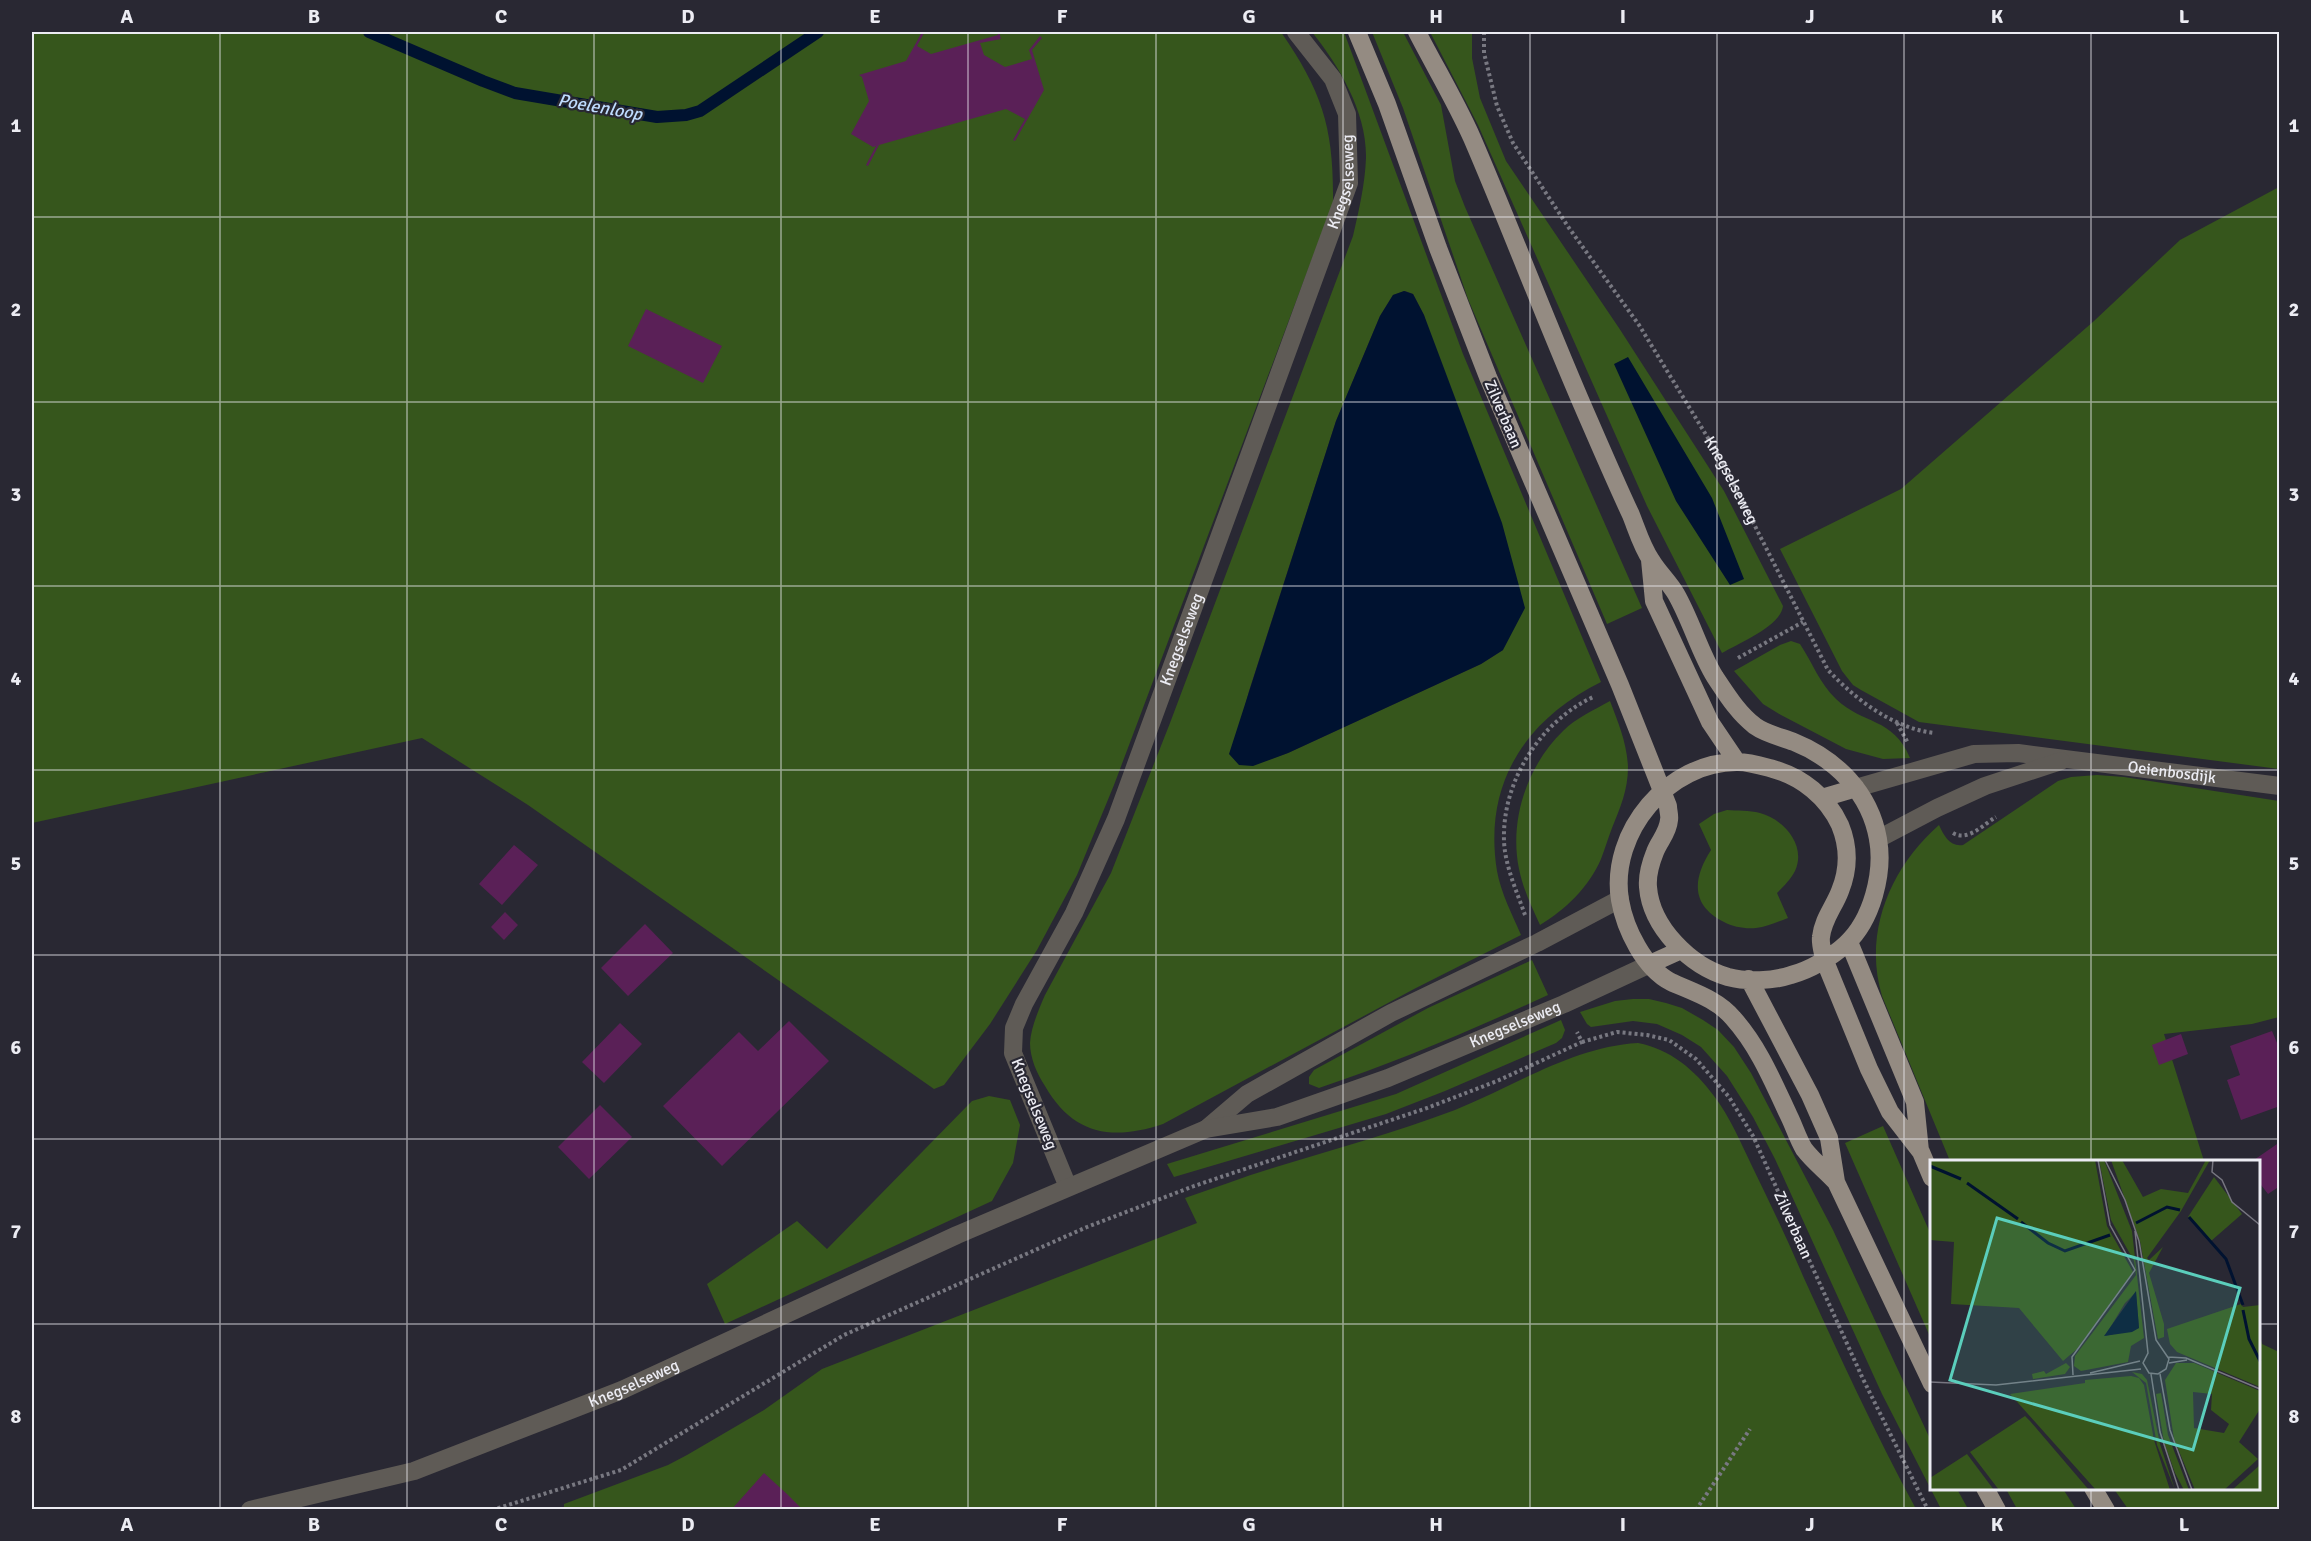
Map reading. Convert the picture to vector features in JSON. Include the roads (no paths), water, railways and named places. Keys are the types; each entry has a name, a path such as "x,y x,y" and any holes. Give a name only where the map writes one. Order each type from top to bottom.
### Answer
{"main road":[{"name":"Zilverbaan","path":"1357,32 1387,104 1438,248 1488,377 1620,685 1668,806 1670,821 1655,852 1649,872 1648,887 1654,909 1666,932 1681,950 1708,968 1728,977 1749,979 1791,975 1824,959 1849,942"},
{"path":"1417,32 1471,135 1552,336 1650,559 1675,592 1711,670 1731,702 1758,728 1822,756 1847,776 1873,819 1878,839 1877,880 1861,925 1849,942 1915,1102 1921,1152"},
{"path":"1650,559 1654,601 1710,722 1737,762"},
{"path":"1836,1182 1804,1149 1761,1055 1731,1015 1713,1002 1670,981 1650,964 1635,942 1620,899 1623,853 1630,832 1644,810 1661,792 1691,772 1714,765 1737,762 1784,772 1806,783 1832,811 1848,850 1846,871 1840,892 1823,925 1820,940 1824,959 1869,1069 1890,1112 1921,1152 1930,1173"},
{"path":"1822,798 1856,788"},
{"path":"1650,964 1681,950"},
{"path":"1749,979 1786,1047 1829,1138 1836,1182 1930,1380"},
{"path":"1986,1490 1997,1509"},
{"path":"2094,1490 2106,1509"}],"street":[{"name":"Knegselseweg","path":"1068,1187 1013,1053 1014,1028 1024,1004 1074,913 1116,819 1349,183 1347,114 1333,79 1296,32"},
{"name":"Oeienbosdijk","path":"1856,788 1974,754 2018,753 2280,786"},
{"name":"Oeienbosdijk","path":"1878,839 1985,786 2065,759"},
{"name":"Knegselseweg","path":"1206,1129 1247,1094 1391,1013 1537,944 1620,899"},
{"name":"Knegselseweg","path":"250,1509 414,1471 622,1390 957,1235 1206,1129 1277,1117 1388,1078 1564,1004 1650,964"}],"water":[{"path":"1404,291 1413,294 1424,315 1502,523 1525,608 1503,650 1481,664 1288,753 1253,766 1239,765 1229,754 1336,421 1380,316 1393,295"},
{"path":"1628,357 1712,498 1744,579 1730,585 1676,501 1614,364"}],"waterway":[{"name":"Poelenloop","path":"369,32 515,93 657,117 686,115 700,111 818,32"}]}
